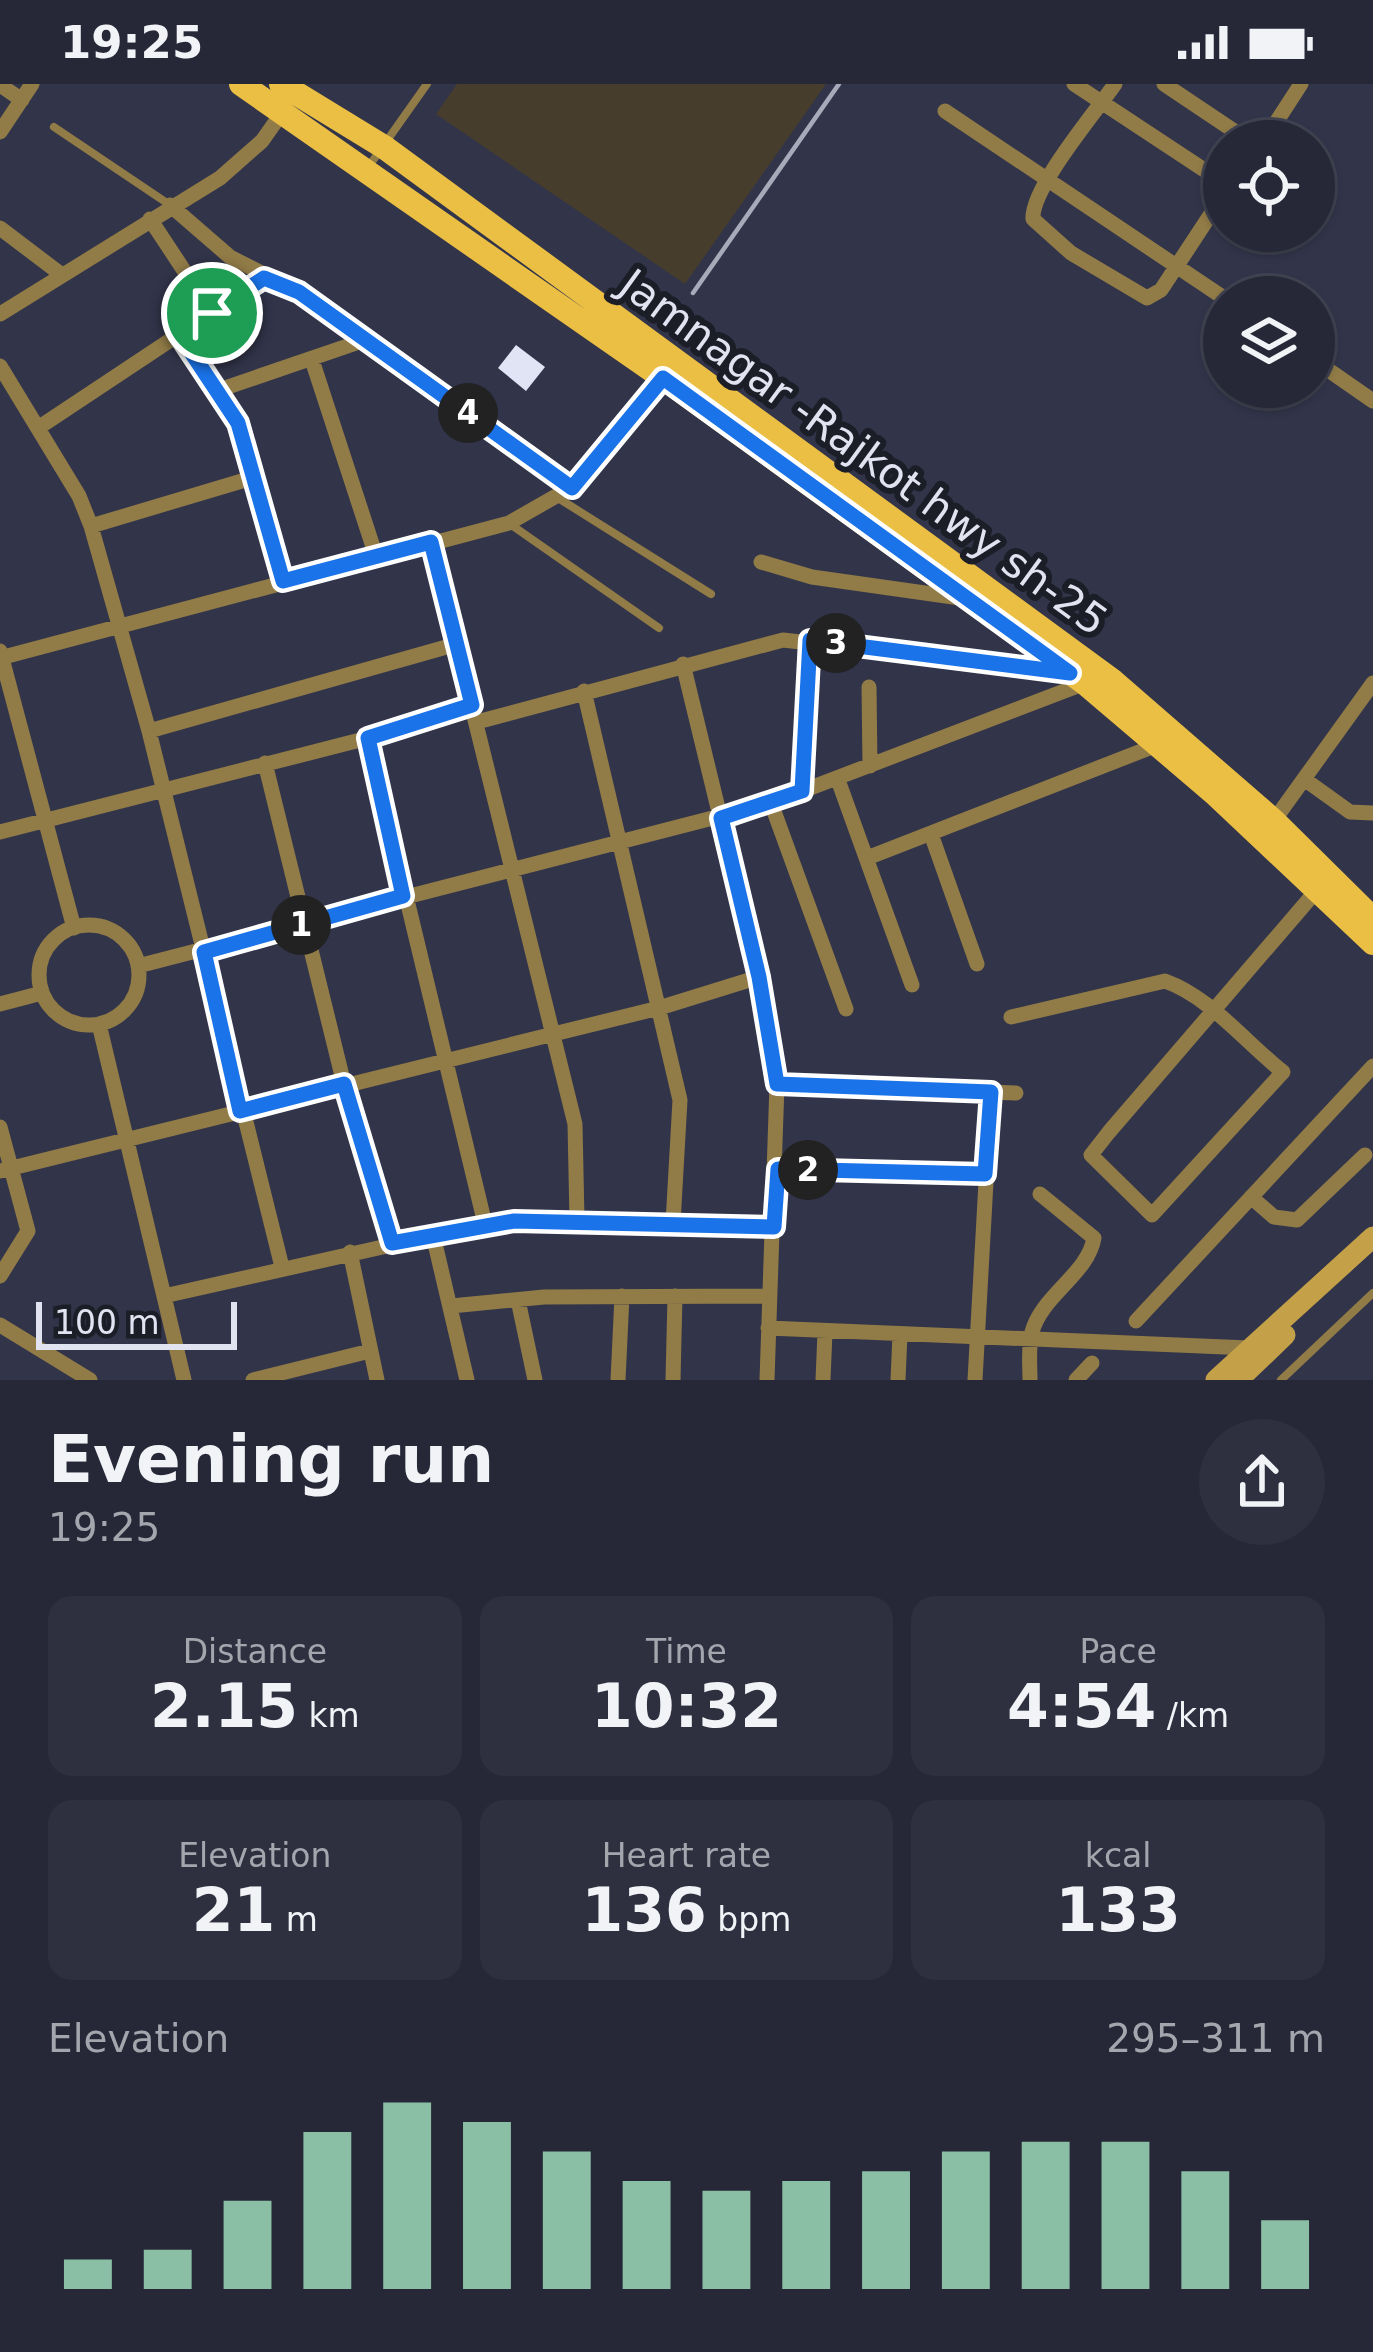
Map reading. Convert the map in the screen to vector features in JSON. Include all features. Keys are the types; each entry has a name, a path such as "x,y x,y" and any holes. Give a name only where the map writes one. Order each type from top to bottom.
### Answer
{"main road":[{"path":"241,84 286,98 364,172 668,370 963,598 1086,676 1157,745 1268,829 1317,890 1373,943"},
{"name":"Jamnagar -Rajkot hwy sh-25","path":"286,98 384,147 668,370 1086,676 1373,919"},
{"path":"1216,1380 1373,1237"},
{"path":"1238,1380 1373,1253"}],"street":[{"path":"0,132 32,84"},
{"path":"1074,84 1203,168"},
{"path":"1114,84 1046,183 1033,206 1033,219 1140,298 1161,290 1203,225"},
{"path":"1164,84 1218,120"},
{"path":"1278,120 1301,84"},
{"path":"0,86 22,100"},
{"path":"0,314 245,158 286,98"},
{"path":"945,111 1046,183 1203,283"},
{"path":"170,206 209,242 264,278 299,292 565,493"},
{"path":"150,219 212,313"},
{"path":"0,228 62,274"},
{"path":"38,428 264,278"},
{"path":"179,334 238,423 283,581"},
{"path":"219,391 365,340"},
{"path":"311,360 376,556"},
{"path":"0,366 91,526 148,731 282,1267"},
{"path":"74,928 1,655 509,524 565,493 668,370"},
{"path":"1335,375 1373,401"},
{"path":"91,526 252,478"},
{"path":"431,542 575,1124 577,1220"},
{"path":"761,562 812,577 963,598"},
{"path":"0,832 162,788 783,640 1086,676"},
{"path":"802,791 810,640"},
{"path":"148,731 457,644"},
{"path":"682,664 759,977 777,1084 778,1169 766,1380"},
{"path":"138,966 771,803 838,780 1086,676"},
{"path":"1268,829 1373,683"},
{"path":"869,687 870,766"},
{"path":"584,691 680,1100 673,1223"},
{"path":"368,738 485,1224"},
{"path":"867,858 1157,745"},
{"path":"265,763 344,1084 392,1243"},
{"path":"1304,779 1350,812 1373,813"},
{"path":"838,780 912,985"},
{"path":"771,803 846,1009"},
{"path":"931,834 977,964"},
{"path":"1011,1017 1165,981 1184,988 1212,1010 1283,1072 1152,1215 1091,1155 1212,1010 1317,890"},
{"path":"91,926 122,938 138,966 134,997 113,1019 99,1024 71,1022 42,993 41,962 59,935 74,928 91,926"},
{"path":"5,1169 659,1008 759,977"},
{"path":"0,1004 42,993"},
{"path":"99,1024 184,1380"},
{"path":"1136,1321 1373,1066"},
{"path":"777,1084 1016,1093"},
{"path":"975,1380 991,1092"},
{"path":"0,1127 5,1169 28,1231 0,1276"},
{"path":"1252,1197 1274,1216 1297,1220 1365,1155"},
{"path":"778,1169 985,1174"},
{"path":"1030,1380 1030,1335 1048,1300 1093,1245 1090,1232 1040,1194"},
{"path":"164,1296 485,1224 577,1220 774,1227"},
{"path":"433,1235 467,1380"},
{"path":"350,1252 376,1380"},
{"path":"452,1306 622,1296 769,1296"},
{"path":"619,1380 622,1296"},
{"path":"673,1380 675,1296"},
{"path":"518,1300 535,1380"},
{"path":"0,1325 90,1380"},
{"path":"768,1328 1030,1335 1249,1348"},
{"path":"823,1380 825,1332"},
{"path":"898,1380 900,1334"},
{"path":"253,1380 288,1376 370,1351"},
{"path":"1076,1380 1092,1363"}],"lane":[{"path":"364,172 427,84"},
{"path":"54,127 170,206"},
{"path":"565,493 711,594"},
{"path":"509,524 659,628"},
{"path":"1281,1380 1373,1293"}],"shaded area":[{"path":"457,84 826,84 685,284 436,114"}],"building":[{"path":"516,345 545,367 526,391 498,368"}],"railway":[{"path":"693,293 839,84"}],"route":[{"path":"264,278 299,292 572,488 663,378 876,537 1070,673 810,640 802,791 721,818 759,977 777,1084 991,1092 985,1174 778,1169 774,1227 514,1221 392,1243 344,1084 240,1111 204,952 403,896 368,738 472,705 431,542 283,581 238,423 179,334 212,313 264,278"}]}
